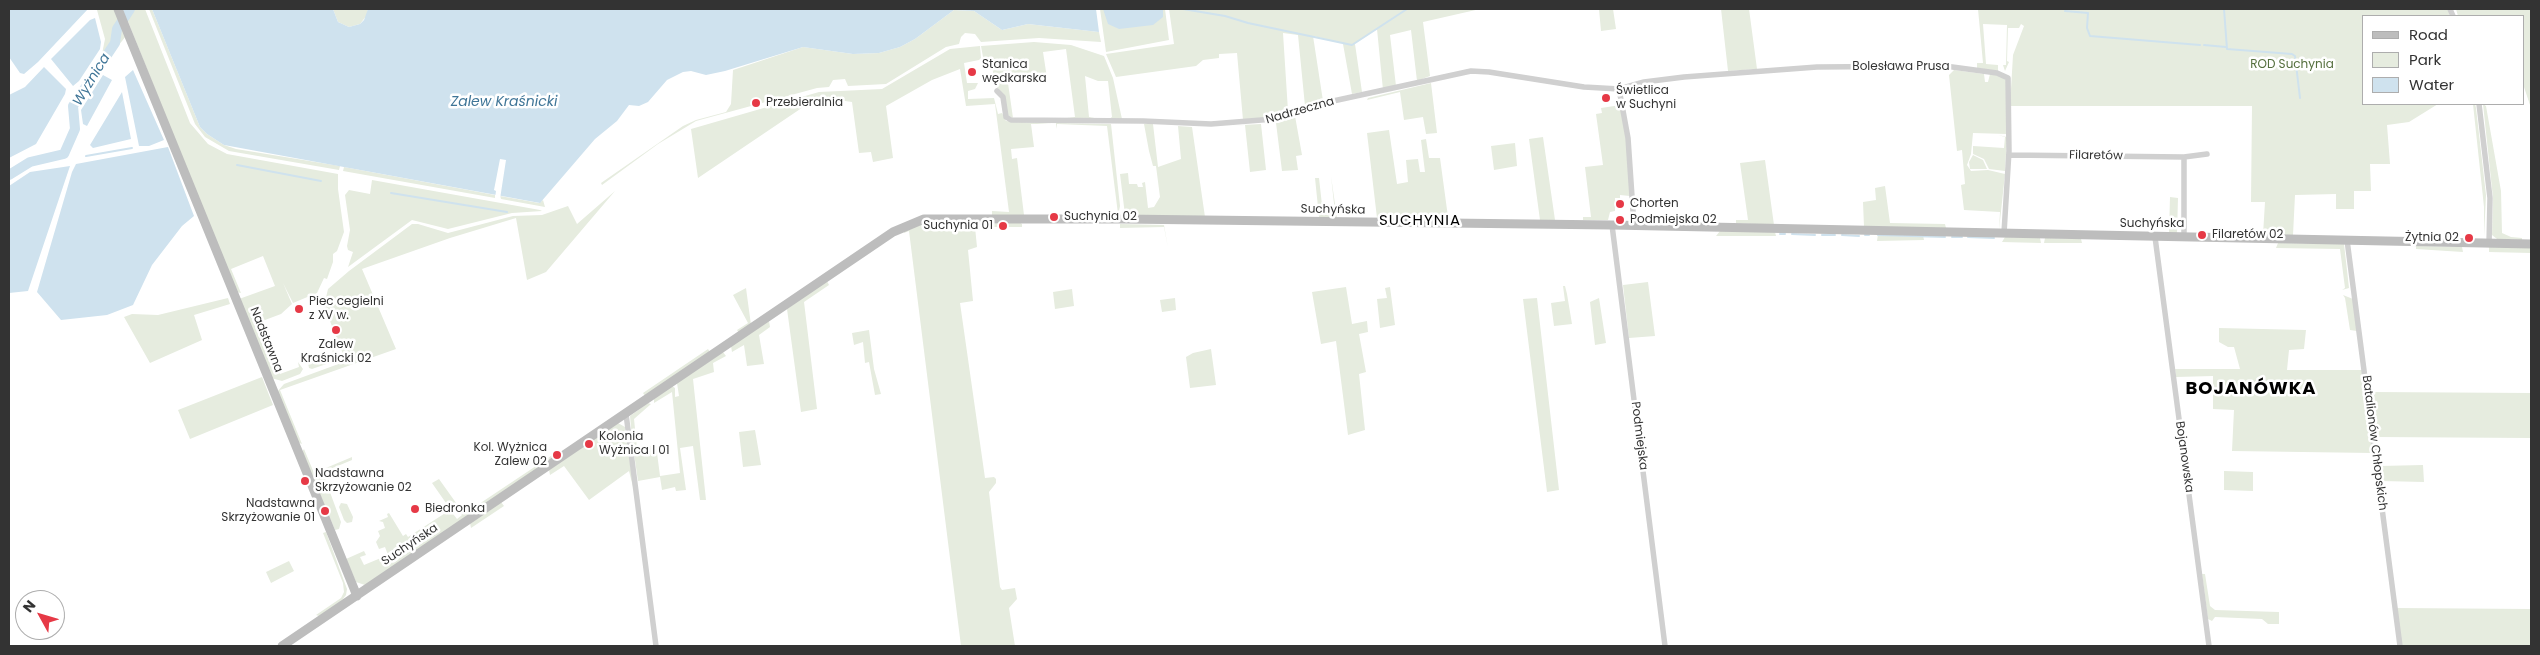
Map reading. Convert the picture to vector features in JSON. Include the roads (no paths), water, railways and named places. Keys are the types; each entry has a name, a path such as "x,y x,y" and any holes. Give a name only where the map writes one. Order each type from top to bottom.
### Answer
{"street":[{"name":"Nadstawna","path":"119,11 357,596"},
{"name":"Bolesława Prusa","path":"1757,72 1818,67 1945,66 2007,76 2009,155 2004,234"},
{"name":"Nadrzeczna","path":"997,91 1003,97 1006,117 1011,120 1143,121 1195,124 1262,122 1324,103 1471,71 1489,72 1584,87 1619,89 1656,80 1757,72"},
{"path":"1619,89 1628,138 1634,226"},
{"path":"2479,105 2490,198 2489,244"},
{"name":"Filaretów","path":"2009,155 2184,157 2207,154"},
{"path":"2184,157 2184,237"},
{"name":"Suchyńska","path":"357,596 902,228 919,220 935,218 1612,225 2531,244"},
{"name":"Podmiejska","path":"1612,225 1665,646"},
{"name":"Bojanowska","path":"2155,237 2209,646"},
{"name":"Batalionów Chłopskich","path":"2347,240 2400,646"},
{"path":"626,414 656,646"},
{"path":"282,646 357,596"}],"water":[{"path":"9,9 88,9 38,62 24,74 20,73 9,57"},
{"name":"Zalew Kraśnicki","path":"152,9 333,9 338,22 349,27 360,24 364,20 368,9 1096,9 1099,32 1028,24 1002,30 974,11 954,10 915,39 900,47 879,53 853,54 803,47 706,75 691,71 683,72 667,80 648,102 639,106 629,105 617,121 595,139 540,203 224,145 200,127"},
{"path":"1103,9 1163,9 1163,17 1153,25 1119,29 1108,24"},
{"path":"95,18 101,42 100,49 79,81 73,86 51,59 90,20"},
{"path":"44,67 66,89 65,94 36,144 9,158 9,95 25,87"},
{"path":"133,70 164,140 149,146 139,146 125,77"},
{"path":"103,75 112,80 87,126 83,124 81,110"},
{"path":"122,92 131,139 93,148 90,145"},
{"path":"168,147 194,216 182,226 152,265 133,305 107,315 61,320 37,292 76,164"},
{"path":"70,166 28,291 9,293 9,186 30,172"}],"waterway":[{"name":"Wyżnica","path":"9,175 30,162 64,154 75,129 73,106 115,43 117,29 130,9"},
{"path":"1183,9 1225,16 1248,23 1352,45 1407,9"},
{"path":"2224,9 2227,49 2292,54 2295,56 2300,98"},
{"path":"2065,11 2088,13 2087,28 2090,36 2200,45"},
{"path":"2204,45 2226,47"},
{"path":"86,156 132,148"},
{"path":"237,165 321,181"},
{"path":"391,193 507,212"},
{"path":"1780,234 1785,234"},
{"path":"1792,234 1815,235"},
{"path":"1822,235 1835,235"},
{"path":"1842,235 1859,236"},
{"path":"1878,235 1945,237"},
{"path":"1952,237 1962,237"},
{"path":"1968,237 1994,238"}],"place":[{"name":"Stanica wędkarska","path":"972,72"},
{"name":"Świetlica w Suchyni","path":"1606,98"},
{"name":"Przebieralnia","path":"756,103"},
{"name":"Chorten","path":"1620,204"},
{"name":"Suchynia 02","path":"1054,217"},
{"name":"Podmiejska 02","path":"1620,220"},
{"name":"Suchynia 01","path":"1003,226"},
{"name":"Filaretów 02","path":"2202,235"},
{"name":"Żytnia 02","path":"2469,238"},
{"name":"Piec cegielni z XV w.","path":"299,309"},
{"name":"Zalew Kraśnicki 02","path":"336,330"},
{"name":"Kolonia Wyżnica I 01","path":"589,444"},
{"name":"Kol. Wyżnica Zalew 02","path":"557,455"},
{"name":"Nadstawna Skrzyżowanie 02","path":"305,481"},
{"name":"Biedronka","path":"415,509"},
{"name":"Nadstawna Skrzyżowanie 01","path":"325,511"}],"district":[{"name":"SUCHYNIA","path":"1420,221"},
{"name":"BOJANÓWKA","path":"2251,389"}],"park label":[{"name":"ROD Suchynia","path":"2292,65"}]}
